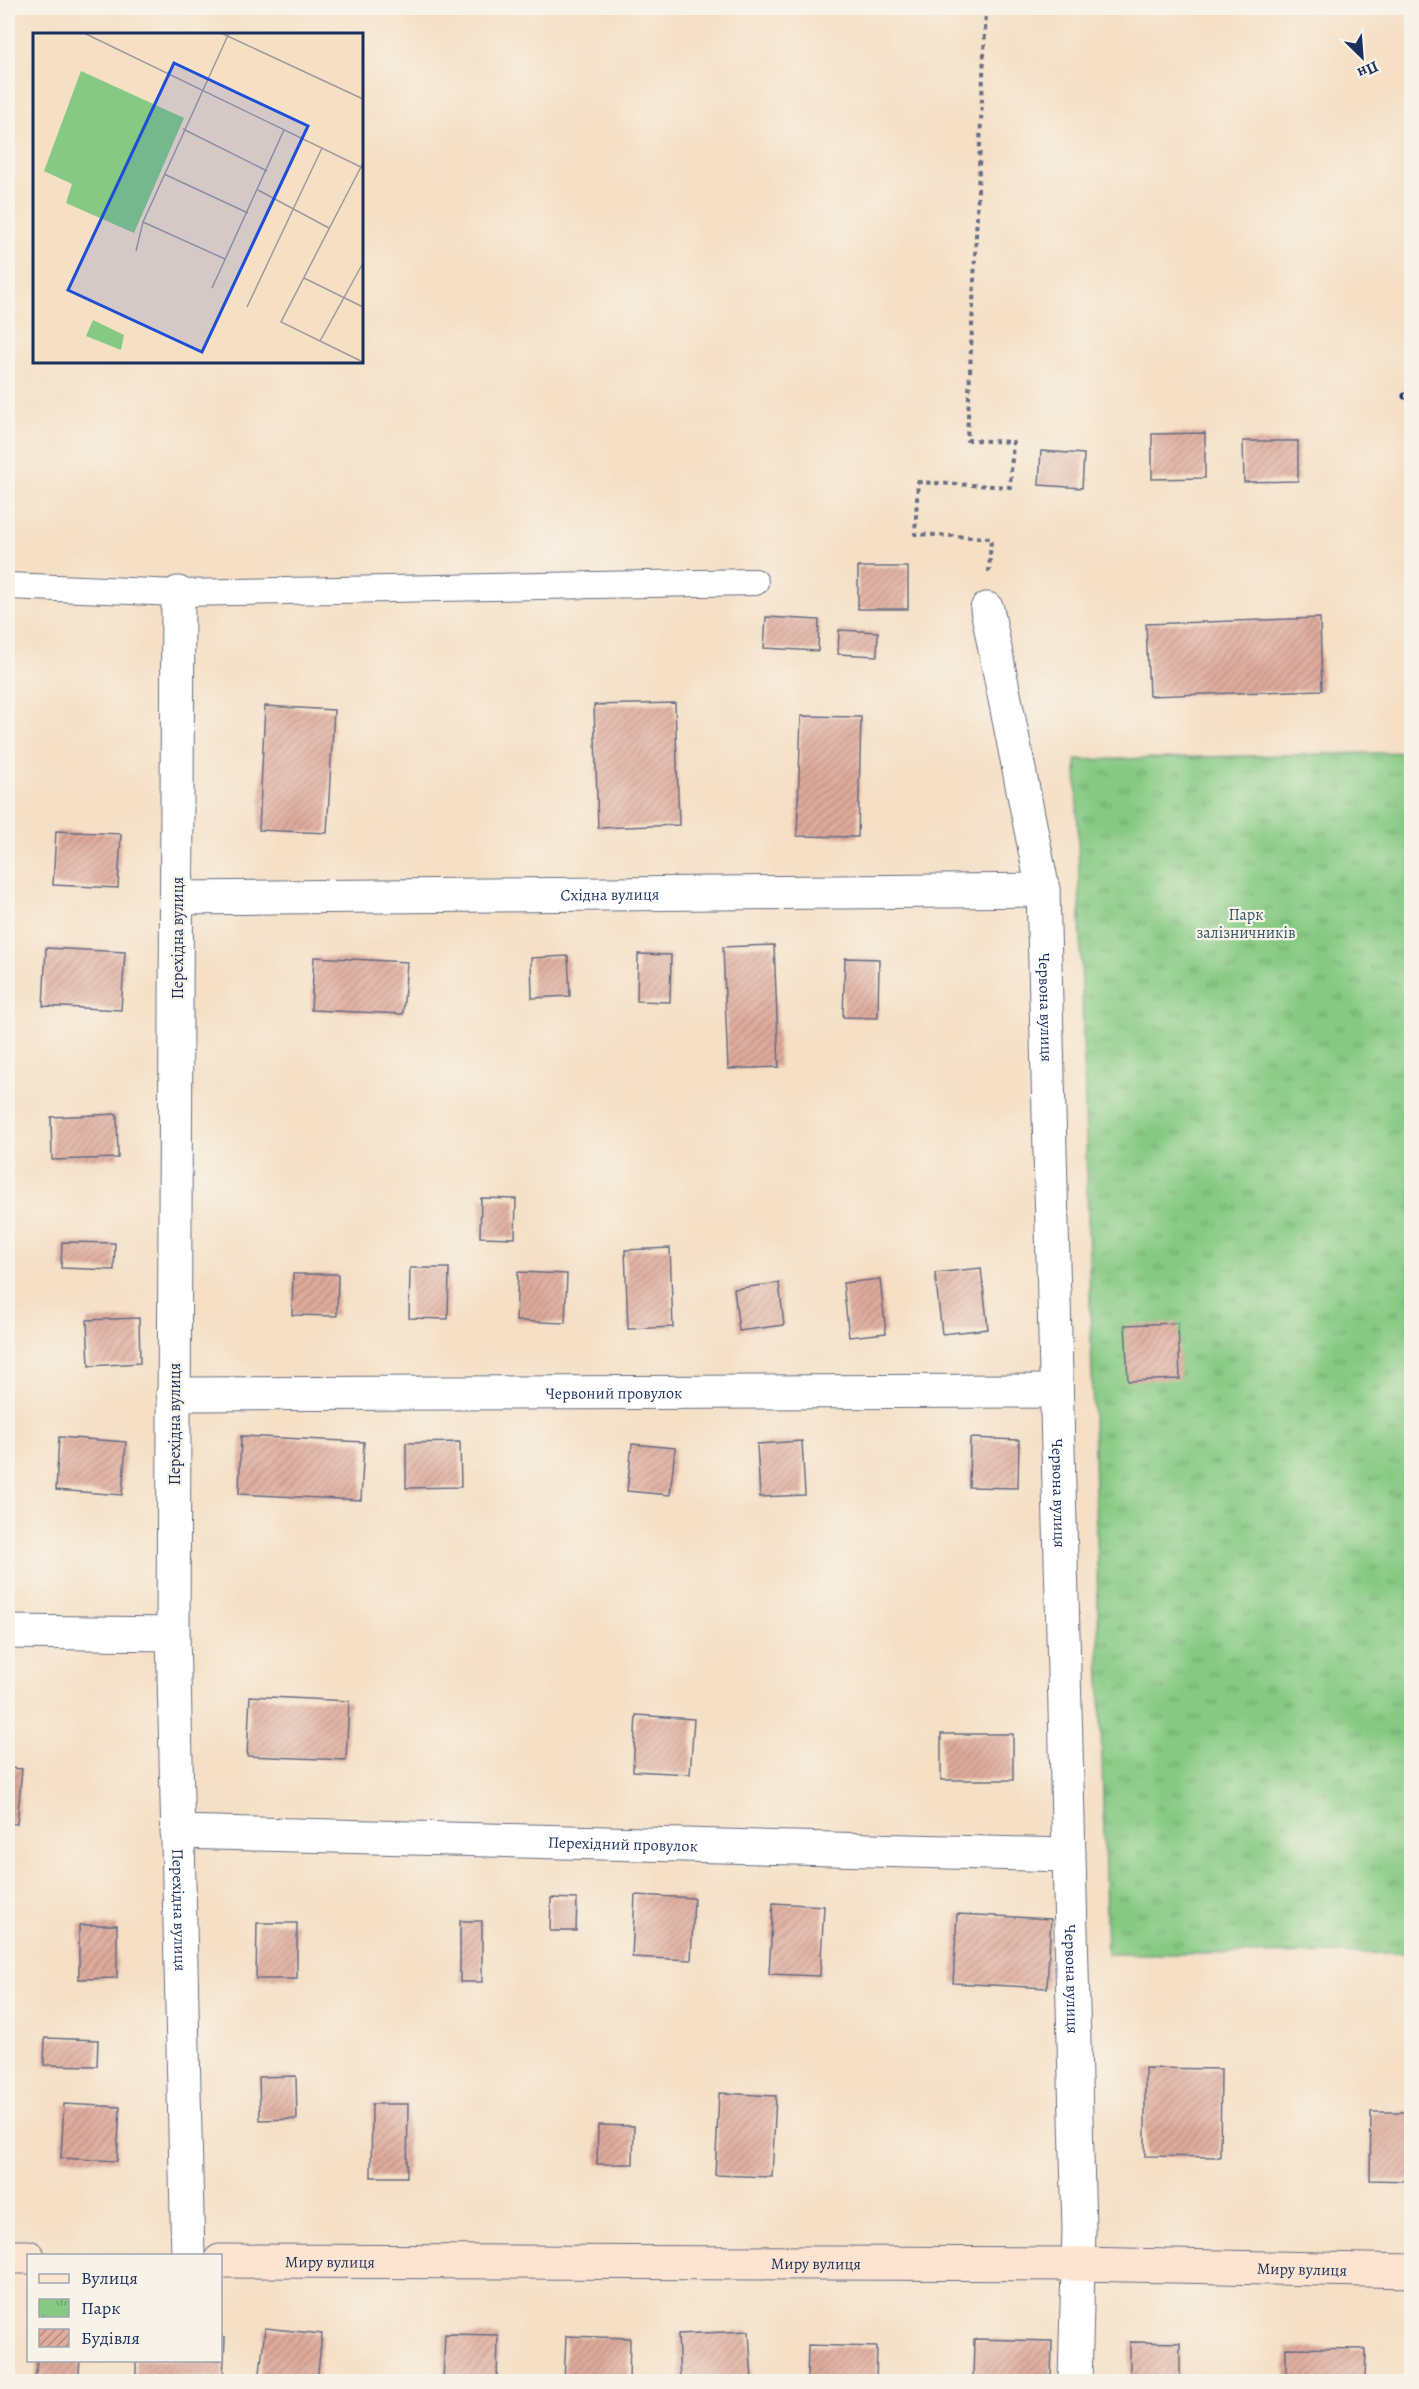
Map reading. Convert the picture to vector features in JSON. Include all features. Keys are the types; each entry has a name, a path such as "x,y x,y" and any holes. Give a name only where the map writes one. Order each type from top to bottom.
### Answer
{"main road":[{"path":"8,2257 27,2257"},
{"name":"Миру вулиця","path":"222,2261 1079,2264 1412,2271"}],"street":[{"name":"Перехідна вулиця","path":"177,593 178,898 173,1634 188,2254"},
{"name":"Червона вулиця","path":"987,609 1043,890 1054,1390 1079,2264 1075,2382"},
{"name":"Східна вулиця","path":"178,898 1043,890"},
{"name":"Червоний провулок","path":"173,1394 1054,1390"},
{"path":"8,1632 173,1634"},
{"name":"Перехідний провулок","path":"177,1832 1067,1855"}],"lane":[{"path":"8,586 177,593 755,582"}],"path":[{"path":"986,8 967,440 1013,442 1010,487 918,482 915,534 991,538 987,609"}],"green space":[{"name":"Парк залізничників","path":"1411,752 1411,1953 1107,1954 1076,760"}],"building":[{"path":"1205,433 1205,478 1152,479 1152,434"},
{"path":"1243,441 1298,441 1298,481 1244,482"},
{"path":"1041,451 1084,454 1082,488 1039,485"},
{"path":"858,567 908,567 908,609 858,609"},
{"path":"766,617 819,620 818,651 764,648"},
{"path":"1320,618 1322,690 1149,696 1146,624"},
{"path":"839,630 878,632 877,656 838,654"},
{"path":"675,703 679,825 598,828 594,705"},
{"path":"265,706 334,710 327,833 259,830"},
{"path":"801,716 861,717 858,837 797,836"},
{"path":"56,831 121,834 118,888 53,885"},
{"path":"774,945 779,1067 728,1069 723,947"},
{"path":"46,948 125,952 121,1010 43,1006"},
{"path":"638,954 671,955 670,1002 637,1001"},
{"path":"568,956 570,996 532,998 531,958"},
{"path":"314,957 407,962 403,1014 311,1010"},
{"path":"845,958 879,959 878,1018 843,1017"},
{"path":"117,1114 118,1158 52,1160 51,1117"},
{"path":"481,1198 516,1199 515,1238 480,1237"},
{"path":"62,1242 115,1243 114,1270 61,1268"},
{"path":"670,1248 673,1327 628,1329 625,1250"},
{"path":"410,1268 449,1268 448,1319 409,1318"},
{"path":"981,1268 988,1329 942,1334 935,1273"},
{"path":"518,1272 567,1274 565,1323 516,1321"},
{"path":"293,1274 338,1274 337,1316 292,1315"},
{"path":"880,1279 886,1333 849,1337 843,1283"},
{"path":"779,1283 784,1325 739,1331 734,1289"},
{"path":"139,1318 140,1363 89,1366 87,1320"},
{"path":"1178,1323 1180,1379 1128,1381 1125,1325"},
{"path":"241,1436 364,1442 361,1500 239,1494"},
{"path":"59,1437 126,1442 122,1495 56,1490"},
{"path":"970,1438 1019,1440 1018,1488 969,1487"},
{"path":"802,1441 805,1495 760,1497 757,1444"},
{"path":"460,1442 461,1487 406,1488 406,1443"},
{"path":"632,1444 675,1448 670,1495 627,1491"},
{"path":"250,1696 349,1701 346,1760 247,1756"},
{"path":"636,1715 694,1719 690,1774 633,1771"},
{"path":"941,1734 1013,1734 1013,1780 941,1780"},
{"path":"8,1768 22,1769 17,1824 8,1823"},
{"path":"635,1895 694,1898 691,1960 632,1957"},
{"path":"551,1898 577,1899 576,1931 550,1931"},
{"path":"773,1903 824,1906 820,1976 769,1974"},
{"path":"957,1914 1051,1919 1047,1988 953,1983"},
{"path":"460,1921 482,1921 482,1982 460,1982"},
{"path":"257,1923 297,1923 297,1979 256,1979"},
{"path":"79,1925 117,1925 117,1978 79,1979"},
{"path":"45,2038 98,2040 97,2066 44,2065"},
{"path":"1145,2068 1221,2069 1220,2157 1145,2156"},
{"path":"296,2076 297,2119 260,2120 259,2077"},
{"path":"719,2093 776,2096 772,2177 715,2175"},
{"path":"64,2104 120,2107 117,2161 61,2158"},
{"path":"372,2104 408,2104 407,2177 371,2177"},
{"path":"1371,2112 1412,2112 1412,2181 1370,2180"},
{"path":"598,2125 634,2126 633,2164 597,2164"},
{"path":"265,2328 322,2334 317,2382 259,2382"},
{"path":"749,2331 752,2382 680,2382 678,2334"},
{"path":"445,2334 498,2335 497,2382 443,2382"},
{"path":"566,2336 630,2338 629,2382 564,2382"},
{"path":"222,2337 225,2338 223,2379 136,2375 136,2362 222,2362"},
{"path":"974,2339 1052,2341 1051,2382 973,2382"},
{"path":"1130,2342 1180,2343 1180,2382 1130,2382"},
{"path":"808,2345 877,2347 876,2382 807,2382"},
{"path":"1286,2348 1366,2349 1365,2382 1286,2382"},
{"path":"37,2362 80,2362 78,2382 35,2382"}],"railway":[{"path":"1405,396 1412,396"}]}
